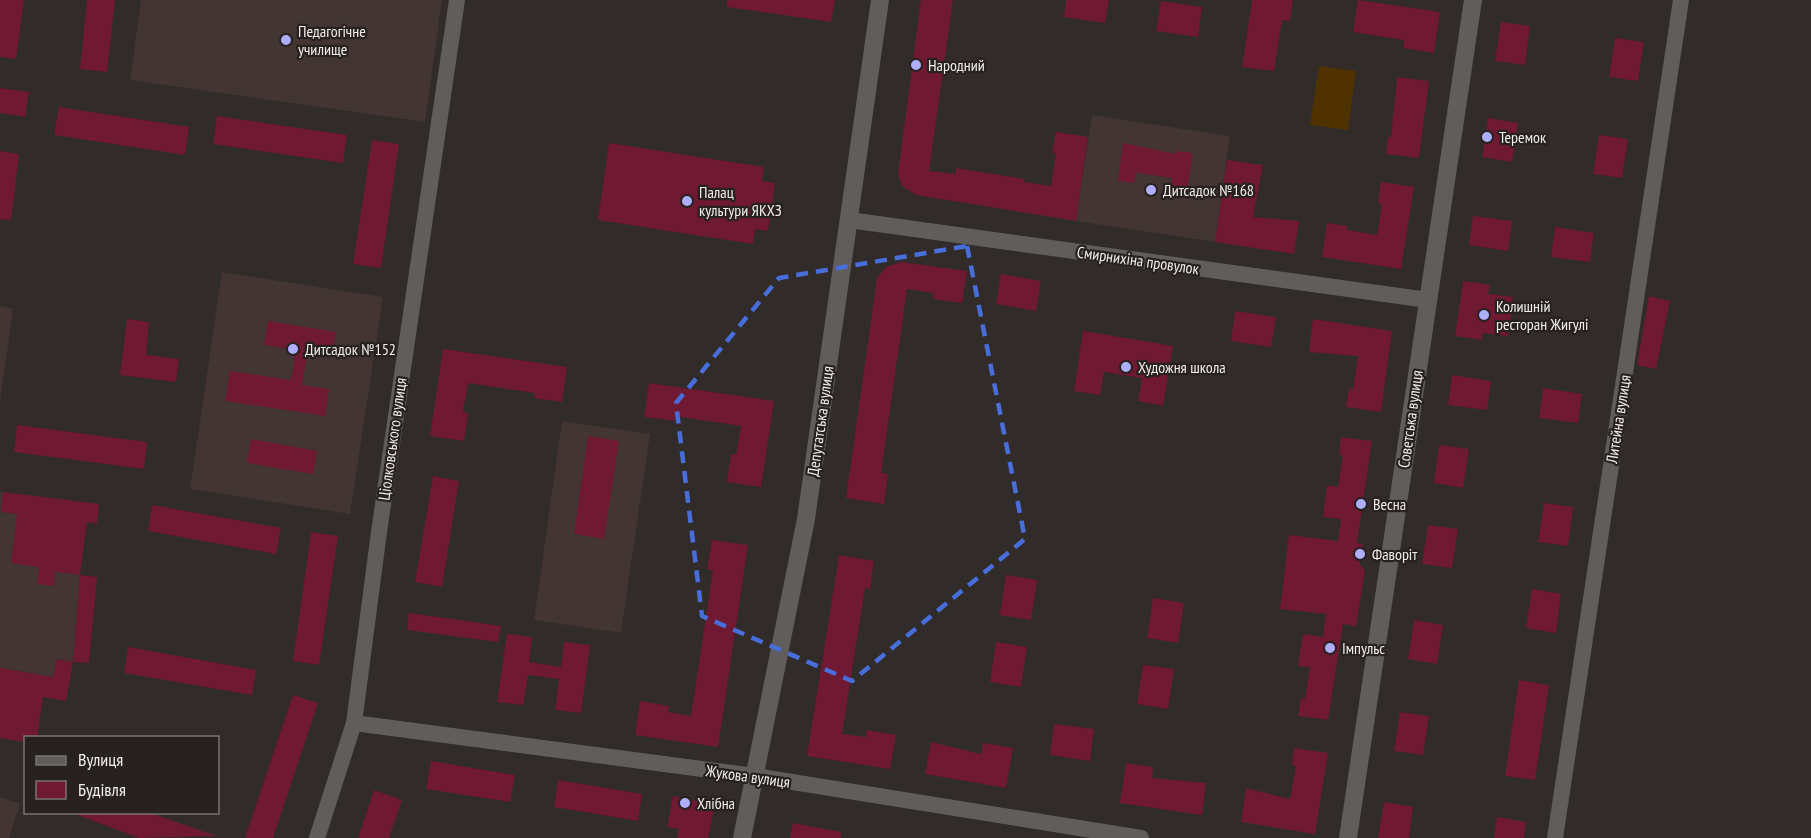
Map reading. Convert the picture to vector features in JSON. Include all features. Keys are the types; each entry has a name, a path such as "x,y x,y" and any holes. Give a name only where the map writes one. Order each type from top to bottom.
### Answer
{"street":[{"name":"Ціолковського вулиця","path":"317,838 354,723 380,520 457,0"},
{"name":"Депутатська вулиця","path":"742,838 806,519 880,0"},
{"name":"Советська вулиця","path":"1348,838 1473,0"},
{"name":"Литейна вулиця","path":"1555,838 1681,0"},
{"name":"Смирнихіна провулок","path":"849,220 1428,300"},
{"name":"Жукова вулиця","path":"354,723 755,776 1141,838"}],"highlighted area":[{"path":"967,246 1025,539 852,681 702,616 676,403 779,278"}],"shaded area":[{"name":"Педагогічне училище","path":"141,0 442,0 425,122 130,80"},
{"path":"1319,66 1356,71 1348,130 1310,125"},
{"name":"Дитсадок №168","path":"1092,115 1230,136 1215,242 1076,221"},
{"name":"Дитсадок №152","path":"222,272 383,297 350,514 190,489"},
{"path":"0,306 13,309 0,403"},
{"path":"562,421 650,434 621,633 534,620"},
{"path":"0,492 3,492 1,512 69,520 63,573 80,575 73,662 57,659 53,677 0,668"},
{"path":"0,797 20,804 9,838 0,838"}],"building":[{"path":"0,0 24,0 16,59 0,57"},
{"path":"87,0 115,0 107,72 80,69"},
{"path":"727,0 835,0 831,22 727,7"},
{"path":"921,0 953,0 929,171 956,174 956,168 1025,179 1024,182 1051,186 1056,153 1052,153 1056,132 1088,137 1076,221 916,195 902,186 898,173"},
{"path":"1066,0 1109,0 1105,23 1064,17"},
{"path":"1252,0 1293,0 1290,21 1282,20 1274,71 1242,67"},
{"path":"1358,0 1440,12 1434,53 1403,48 1404,40 1353,32"},
{"path":"1161,1 1202,7 1198,37 1156,31"},
{"path":"1501,22 1530,26 1525,65 1495,61"},
{"path":"1615,38 1644,42 1638,81 1609,77"},
{"path":"1397,77 1429,81 1419,158 1386,154 1388,137 1391,137"},
{"path":"0,88 29,92 25,117 0,113"},
{"path":"59,107 189,127 185,155 54,135"},
{"path":"217,116 347,135 343,163 213,144"},
{"path":"1488,118 1518,123 1512,162 1482,157"},
{"path":"1599,135 1628,139 1622,178 1593,174"},
{"path":"372,140 399,144 381,268 353,264"},
{"name":"Палац культури ЯКХЗ","path":"609,143 764,167 762,181 775,183 768,231 755,229 753,244 598,220"},
{"path":"1123,143 1176,154 1176,151 1193,153 1187,191 1170,189 1172,178 1136,173 1134,183 1118,181"},
{"path":"0,151 19,154 11,220 0,219"},
{"path":"1227,160 1263,165 1253,217 1299,221 1294,254 1215,242"},
{"path":"1381,182 1414,187 1401,269 1322,257 1327,223 1347,226 1347,230 1377,235 1382,204 1378,203"},
{"path":"1473,216 1512,221 1508,251 1469,245"},
{"path":"1555,227 1594,233 1590,262 1551,257"},
{"path":"901,262 967,271 962,303 933,299 933,293 907,289 881,473 888,474 884,504 846,498 877,278 886,267"},
{"path":"1001,274 1041,281 1036,311 996,304"},
{"name":"Колишній ресторан Жигулі","path":"1463,281 1490,285 1488,294 1513,297 1508,336 1483,333 1482,340 1455,336"},
{"path":"1649,296 1670,301 1656,369 1637,365"},
{"path":"1235,311 1276,317 1271,347 1231,341"},
{"path":"127,319 149,322 146,355 179,359 176,382 120,375"},
{"path":"1313,319 1392,331 1381,412 1346,407 1349,388 1353,389 1358,356 1309,352"},
{"path":"268,321 336,332 332,354 308,351 302,385 329,389 325,416 225,401 230,371 291,380 296,350 264,345"},
{"path":"1083,331 1173,346 1163,406 1138,401 1142,378 1104,372 1100,395 1074,391"},
{"path":"443,349 567,367 562,402 534,398 535,393 468,383 463,412 468,413 464,441 430,436"},
{"path":"1452,375 1491,381 1487,410 1448,405"},
{"path":"649,383 774,401 761,487 727,482 731,454 736,455 741,426 675,416 675,421 644,417"},
{"path":"1543,388 1582,394 1578,423 1539,418"},
{"path":"17,425 147,442 144,469 14,452"},
{"path":"588,436 619,441 604,539 574,534"},
{"path":"1341,437 1372,441 1357,543 1363,544 1360,564 1365,571 1356,626 1343,624 1328,720 1298,716 1301,698 1305,699 1310,667 1298,666 1303,634 1323,637 1326,614 1280,609 1289,535 1338,541 1341,519 1323,517 1327,485 1338,487 1343,455 1339,455"},
{"path":"251,439 317,451 313,474 247,463"},
{"path":"1439,445 1469,449 1463,488 1434,483"},
{"path":"433,476 459,481 442,587 415,582"},
{"path":"3,492 99,504 97,524 87,522 80,575 55,572 54,586 37,584 39,567 11,563 17,514 1,512"},
{"path":"1544,503 1573,507 1568,546 1538,542"},
{"path":"152,505 281,528 276,554 148,531"},
{"path":"1428,525 1458,529 1452,568 1422,564"},
{"path":"311,532 338,536 319,665 293,661"},
{"path":"712,540 748,545 718,747 635,735 640,701 669,706 668,712 691,716 713,570 707,569"},
{"path":"839,555 874,561 870,589 865,588 842,734 866,737 867,730 896,735 890,769 807,756"},
{"path":"80,575 97,577 89,663 73,662"},
{"path":"1006,575 1037,580 1031,620 1000,615"},
{"path":"1532,589 1561,594 1556,633 1526,628"},
{"path":"1153,598 1184,603 1178,643 1147,638"},
{"path":"409,613 501,626 498,642 407,630"},
{"path":"1414,620 1443,625 1437,664 1408,659"},
{"path":"507,634 532,637 529,662 561,667 564,642 590,645 581,713 555,710 559,679 528,675 523,705 497,702"},
{"path":"996,642 1027,647 1021,687 990,682"},
{"path":"128,647 256,670 252,695 124,673"},
{"path":"57,659 73,662 66,701 43,697 37,736 24,736 24,742 0,738 0,668 53,677"},
{"path":"1143,665 1174,669 1168,709 1137,704"},
{"path":"1519,680 1549,685 1535,780 1505,776"},
{"path":"293,695 318,703 273,838 245,838"},
{"path":"1400,712 1429,716 1423,755 1394,751"},
{"path":"1054,724 1094,729 1090,761 1050,755"},
{"path":"931,742 981,754 983,743 1013,748 1006,788 925,774"},
{"path":"1294,748 1328,753 1315,834 1241,822 1246,788 1290,799 1296,766 1292,765"},
{"path":"431,761 515,775 510,802 426,789"},
{"path":"1126,763 1153,767 1152,778 1206,783 1202,815 1120,803"},
{"path":"558,780 642,794 638,821 554,807"},
{"path":"374,790 402,800 389,838 358,838"},
{"path":"673,796 715,805 708,838 677,838 679,829 667,827"},
{"path":"1384,802 1413,807 1409,838 1378,838"},
{"path":"75,814 153,814 217,836 139,838"},
{"path":"1497,817 1526,822 1524,838 1494,838"},
{"path":"793,823 841,832 841,838 790,838"}],"place":[{"name":"Педагогічне училище","path":"286,40"},
{"name":"Народний","path":"916,65"},
{"name":"Теремок","path":"1487,137"},
{"name":"Дитсадок №168","path":"1151,190"},
{"name":"Палац культури ЯКХЗ","path":"687,201"},
{"name":"Колишній ресторан Жигулі","path":"1484,315"},
{"name":"Дитсадок №152","path":"293,349"},
{"name":"Художня школа","path":"1126,367"},
{"name":"Весна","path":"1361,504"},
{"name":"Фаворіт","path":"1360,554"},
{"name":"Імпульс","path":"1330,648"},
{"name":"Хлібна","path":"685,803"}]}
